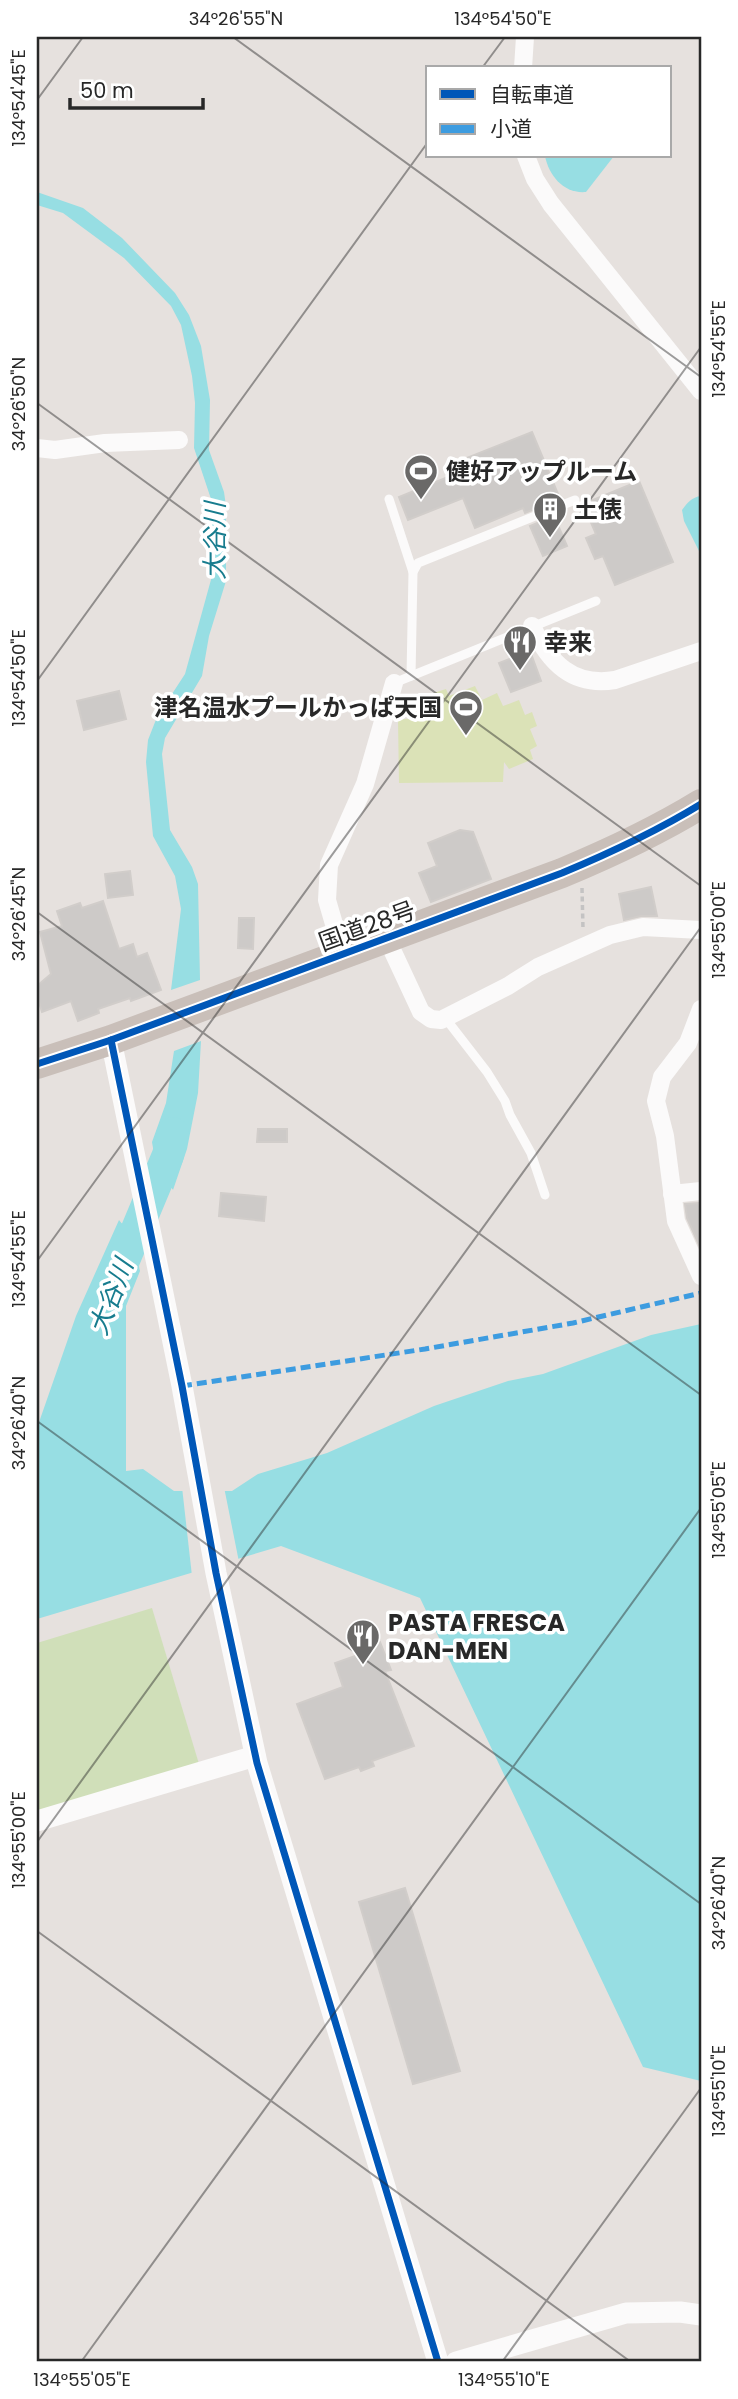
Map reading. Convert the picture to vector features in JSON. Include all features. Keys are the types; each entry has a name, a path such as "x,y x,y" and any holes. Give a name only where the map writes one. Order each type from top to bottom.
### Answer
{"highway":[{"name":"国道28号","path":"37,1064 111,1040 562,873 617,850 701,804"}],"street":[{"path":"523,66 525,37"},
{"path":"527,158 535,179 551,204 701,391"},
{"path":"37,448 55,450 105,443 179,440"},
{"path":"532,626 550,656 569,673 584,680 615,680 701,651"},
{"path":"343,955 327,900 329,865 365,784 402,679"},
{"path":"387,939 421,1012 431,1019 446,1019 538,967 610,935 643,928 693,930 701,945"},
{"path":"701,1009 688,1043 662,1077 656,1101 665,1136 676,1221 701,1276"},
{"path":"111,1040 185,1399 216,1573 255,1756 438,2362"},
{"path":"671,1194 701,1191"},
{"path":"37,1822 255,1756"},
{"path":"456,2362 626,2313 680,2312 701,2315"}],"lane":[{"path":"389,499 413,572"},
{"path":"575,500 418,563 413,572 402,679 596,601"},
{"path":"446,1019 487,1072 505,1101 531,1153 545,1195"}],"path":[{"path":"583,882 582,919 585,947"}],"green space":[{"name":"津名温水プールかっぱ天国","path":"475,686 482,700 497,693 503,706 519,700 525,715 532,712 537,726 530,729 537,746 530,750 533,759 509,769 504,762 503,782 399,783 398,720 413,718 406,702 446,689 449,696"},
{"path":"152,1608 199,1764 37,1812 37,1643"}],"water":[{"path":"546,158 612,158 586,192 564,187 554,177"},
{"name":"大谷川","path":"37,192 83,208 122,238 175,293 189,315 201,346 210,400 209,450 224,492 226,506 226,581 209,636 202,676 165,738 162,754 170,830 192,867 198,884 200,980 171,990 181,909 175,876 153,836 146,762 148,740 157,717 185,674 212,576 212,502 194,448 195,403 192,376 181,325 171,306 124,258 63,213 37,205"},
{"path":"701,496 701,555 684,521 682,510 690,501"},
{"path":"201,1041 198,1093 187,1149 173,1190 156,1168 152,1142 166,1103 174,1051"},
{"path":"119,1220 135,1239 140,1271 126,1306 126,1471 143,1469 174,1491 232,1491 258,1474 327,1453 434,1406 508,1381 543,1374 651,1335 701,1324 701,2081 643,2067 420,1598 281,1546 37,1619 37,1428 76,1316"}],"pier":[{"path":"151,1139 156,1168 175,1193 171,1192 153,1169 149,1145"},
{"path":"117,1217 121,1217 138,1238 144,1270 141,1277 135,1239"},
{"path":"182,1487 224,1487 239,1562 192,1576"}],"building":[{"path":"532,432 558,494 547,499 549,503 525,513 523,508 475,528 463,498 408,520 399,497 453,475 449,465"},
{"path":"639,481 673,562 615,585 603,556 595,559 586,538 596,534 583,504"},
{"name":"土俵","path":"554,516 567,546 543,556 530,526"},
{"name":"幸来","path":"530,651 541,681 511,692 499,663"},
{"path":"119,691 126,719 84,730 77,701"},
{"path":"460,830 473,832 491,879 431,902 419,873 437,866 428,843"},
{"path":"130,871 133,895 108,898 105,874"},
{"path":"651,887 657,916 624,920 619,894"},
{"path":"103,901 119,949 133,944 137,957 147,953 161,990 98,1009 99,1013 78,1021 71,1001 42,1012 37,986 51,974 40,932 62,926 57,911 80,903 82,908"},
{"path":"239,918 254,918 253,949 238,948"},
{"path":"258,1129 287,1129 287,1142 257,1142"},
{"path":"221,1193 266,1197 264,1221 219,1216"},
{"path":"699,1203 701,1249 687,1218 685,1204"},
{"path":"380,1642 391,1670 385,1671 414,1746 372,1761 374,1766 361,1771 359,1767 325,1779 297,1704 343,1687 335,1663 361,1654 359,1650"},
{"path":"405,1888 460,2071 413,2084 359,1902"}],"waterway":[{"name":"大谷川","path":"117,1277 168,1155 173,1133"}],"marked path":[{"path":"182,1386 425,1349 573,1323 701,1293"}],"cycle path":[{"path":"37,1064 111,1040 562,873 633,841 701,804"},
{"path":"111,1040 182,1386 216,1573 257,1763 438,2362"}],"place":[{"name":"健好アップルーム","path":"421,501"},
{"name":"土俵","path":"550,539"},
{"name":"幸来","path":"520,672"},
{"name":"津名温水プールかっぱ天国","path":"466,737"},
{"name":"PASTA FRESCA DAN-MEN","path":"363,1666"}]}
